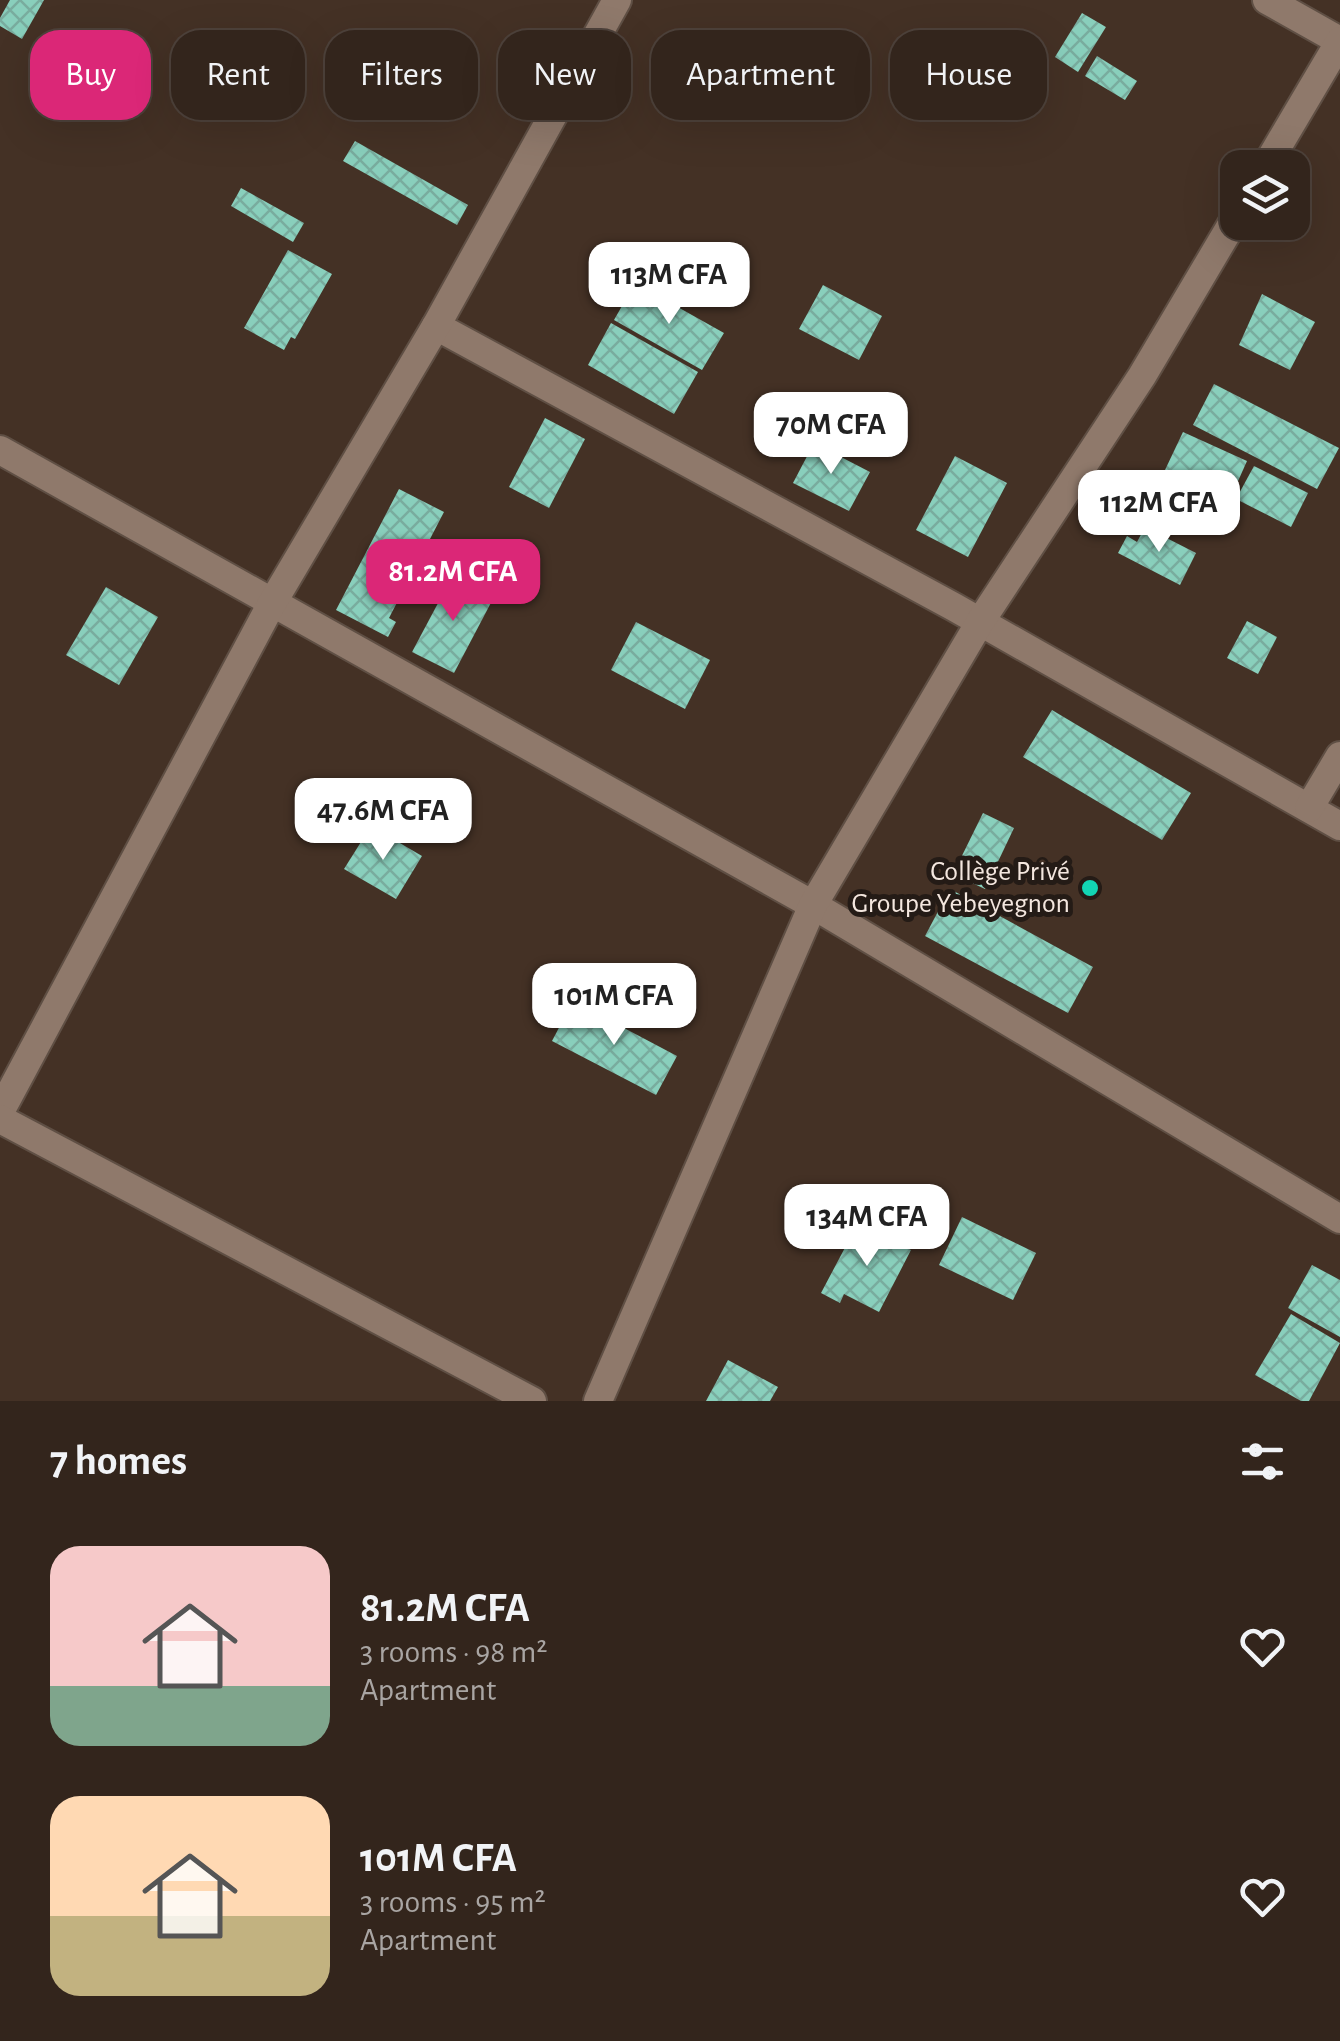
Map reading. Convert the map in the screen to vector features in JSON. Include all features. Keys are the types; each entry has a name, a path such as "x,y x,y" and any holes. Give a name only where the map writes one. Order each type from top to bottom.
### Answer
{"street":[{"path":"532,1401 0,1116 271,604 436,326 617,0"},
{"path":"1267,0 1340,41 1276,150"},
{"path":"598,1401 813,905 980,622 1142,376 1223,240"},
{"path":"436,326 980,622 1340,826"},
{"path":"0,450 813,905 1340,1219"},
{"path":"1310,808 1340,756"}],"building":[{"path":"10,0 44,0 22,39 0,26"},
{"path":"1082,13 1106,27 1078,72 1055,57"},
{"path":"1097,56 1137,81 1125,100 1085,76"},
{"path":"355,141 468,205 457,225 343,161"},
{"path":"241,188 304,223 293,242 231,206"},
{"path":"288,250 332,274 295,339 291,337 284,350 244,328"},
{"path":"635,283 724,333 702,370 614,320"},
{"path":"823,285 882,316 859,360 799,329"},
{"path":"1262,294 1315,322 1290,370 1239,345"},
{"path":"611,323 698,372 674,414 588,365"},
{"path":"1214,384 1339,448 1317,489 1193,425"},
{"path":"545,418 585,439 549,508 509,487"},
{"path":"1183,432 1247,461 1230,499 1165,470"},
{"path":"814,443 870,472 849,511 793,483"},
{"path":"955,456 1007,483 968,557 916,530"},
{"path":"1254,466 1308,493 1291,527 1236,499"},
{"path":"399,489 444,512 389,618 396,622 388,637 336,610"},
{"path":"1145,527 1196,553 1180,585 1118,553 1127,536 1137,542"},
{"path":"453,575 494,597 454,673 412,652"},
{"path":"106,587 158,617 119,685 66,655"},
{"path":"1247,621 1277,637 1258,674 1227,658"},
{"path":"636,622 710,660 685,709 611,670"},
{"path":"1052,710 1191,793 1162,840 1023,757"},
{"path":"983,813 1014,828 985,889 953,874"},
{"path":"371,826 422,856 396,899 344,869"},
{"path":"950,889 1093,967 1068,1013 925,936"},
{"path":"573,1001 677,1056 656,1095 552,1041"},
{"path":"962,1217 1036,1253 1013,1300 939,1265"},
{"path":"858,1223 911,1250 879,1312 844,1294 840,1303 821,1293"},
{"path":"1312,1265 1340,1280 1340,1337 1288,1308"},
{"path":"1291,1314 1340,1343 1309,1401 1301,1401 1255,1375"},
{"path":"728,1360 778,1387 770,1401 706,1401"}],"place":[{"name":"Collège Privé Groupe Yebeyegnon","path":"1090,888"}]}
